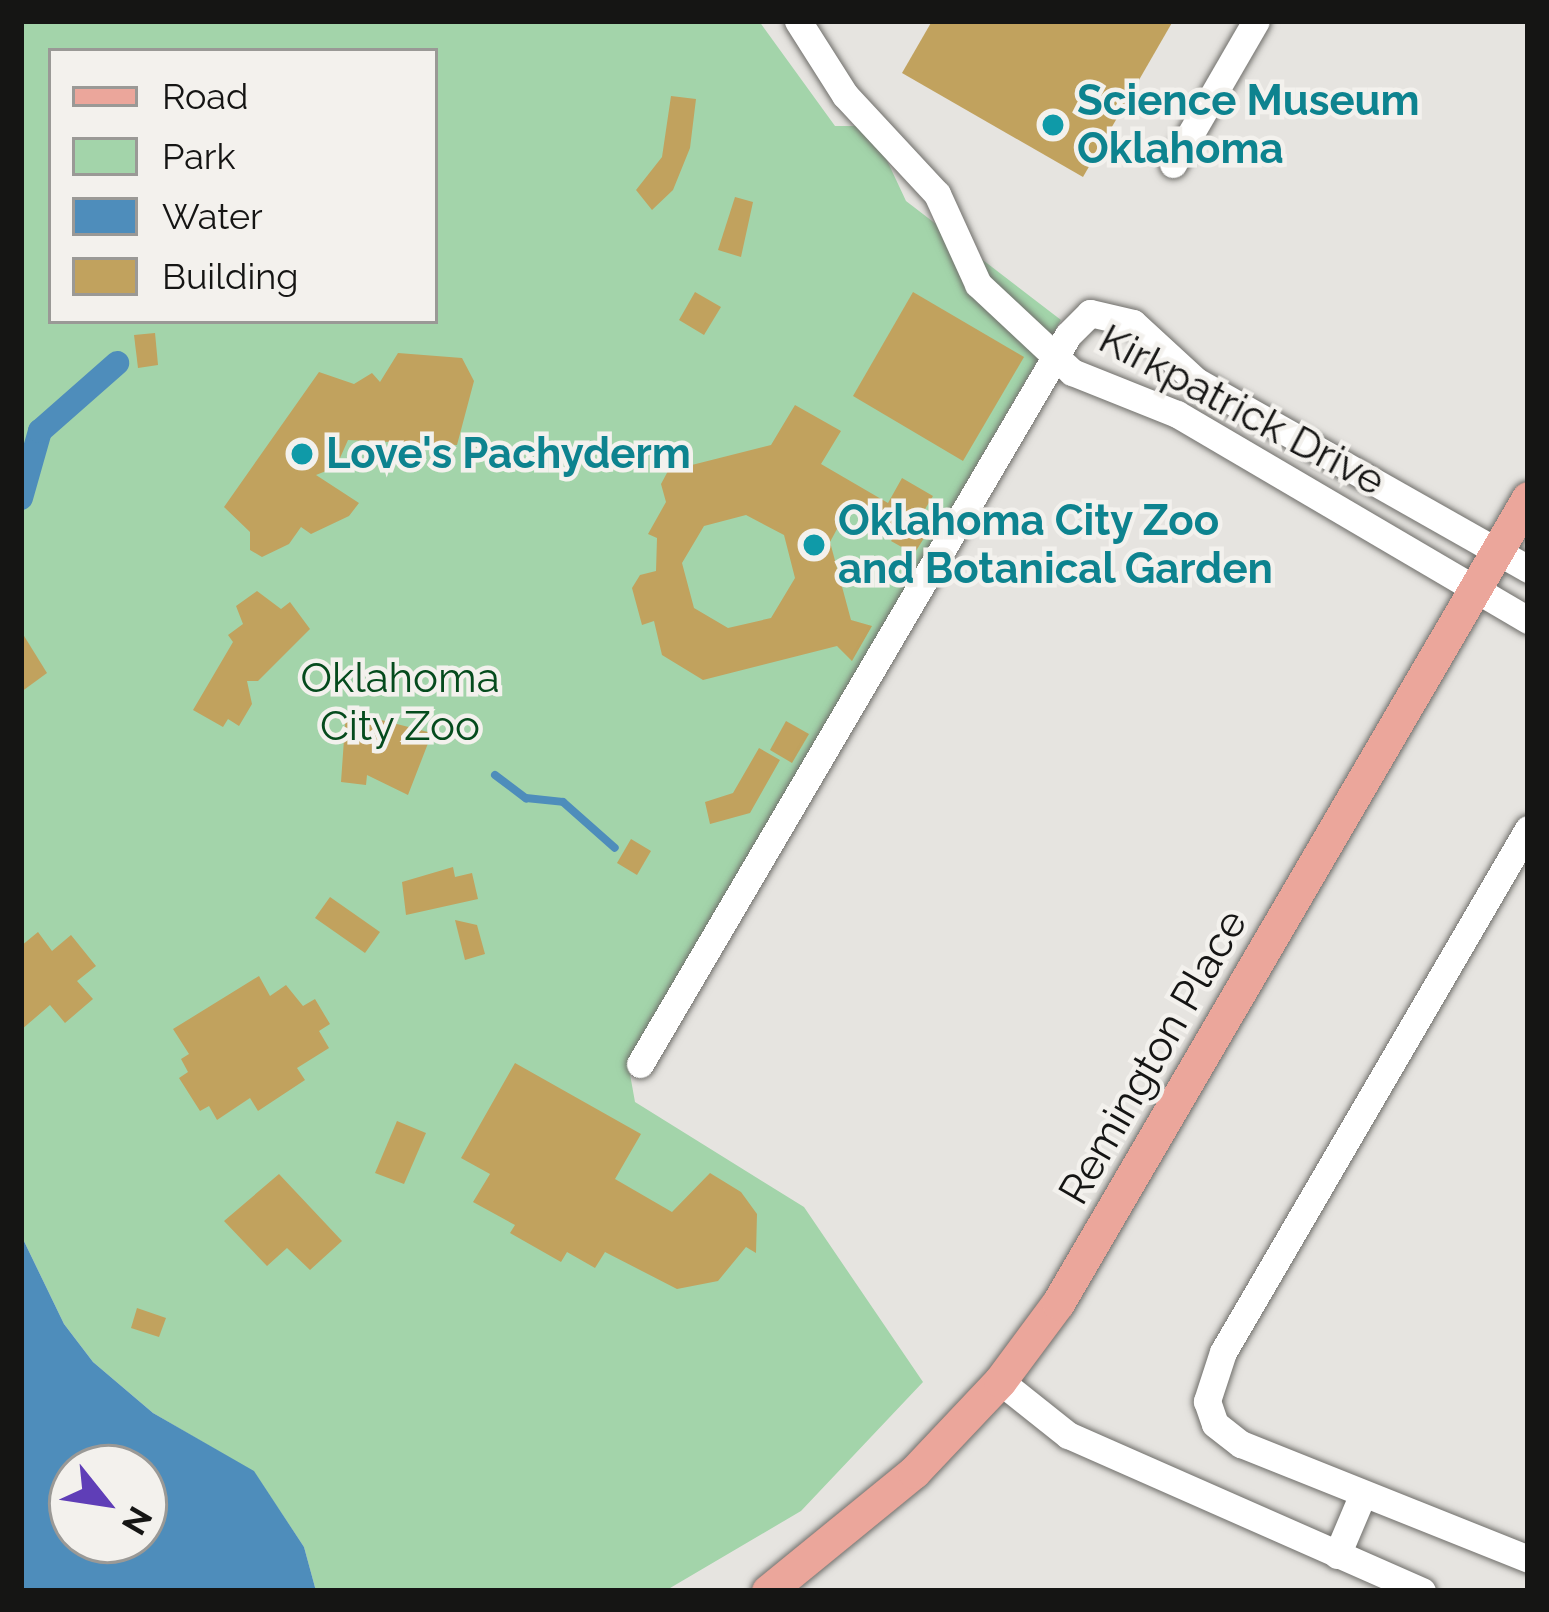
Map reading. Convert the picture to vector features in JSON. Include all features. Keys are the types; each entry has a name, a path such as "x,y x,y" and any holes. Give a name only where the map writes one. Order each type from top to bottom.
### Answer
{"main road":[{"name":"Remington Place","path":"768,1591 914,1472 1000,1381 1112,1221 1473,587 1528,499"}],"street":[{"path":"640,1064 1058,355 978,284 937,194 845,95 798,21"},
{"path":"1173,164 1256,21"},
{"name":"Kirkpatrick Drive","path":"1495,552 1196,381 1165,347 1109,311 1078,322 1058,355 1088,383 1177,414 1528,620"},
{"path":"1495,552 1528,569"},
{"path":"1528,829 1208,1389 1210,1414 1231,1439 1362,1496 1528,1559"},
{"path":"1000,1381 1068,1436 1422,1591"},
{"path":"1337,1555 1362,1496"}],"green space":[{"name":"Oklahoma City Zoo","path":"21,21 759,21 835,126 859,126 877,139 906,201 1061,320 628,1063 635,1102 804,1207 923,1382 801,1511 665,1591 316,1591 304,1547 254,1472 153,1413 93,1362 64,1324 21,1235"}],"water":[{"path":"21,1235 64,1324 93,1362 153,1413 254,1471 304,1547 316,1591 21,1591"}],"building":[{"name":"Science Museum Oklahoma","path":"932,21 1173,21 1083,177 902,73"},
{"path":"671,96 696,99 690,148 673,190 652,210 636,190 662,157"},
{"path":"735,197 753,202 741,257 718,250"},
{"path":"695,292 721,307 704,335 679,320"},
{"path":"913,292 1024,357 963,461 853,396"},
{"path":"155,333 158,365 138,368 134,335"},
{"name":"Love's Pachyderm","path":"398,353 462,358 474,381 457,445 348,440 336,467 316,475 359,503 349,516 311,534 301,527 289,544 262,557 250,550 250,532 224,507 319,372 354,384 372,373 380,382"},
{"path":"795,405 841,431 821,464 888,503 902,478 933,496 919,519 931,527 914,554 891,541 897,532 850,505 830,542 851,620 872,626 852,661 837,646 703,680 662,655 654,621 642,625 632,588 640,575 656,571 657,538 648,534 666,502 661,484 668,471 771,445","holes":["746,515 784,535 795,578 771,618 728,628 694,608 682,563 704,526"]},
{"path":"257,591 281,609 290,602 310,629 258,681 247,681 252,704 239,726 228,719 223,727 193,710 233,642 228,635 243,624 236,606"},
{"path":"21,631 47,673 21,692"},
{"path":"346,711 432,733 408,795 367,775 366,785 341,782"},
{"path":"786,721 809,734 792,763 770,750"},
{"path":"759,748 780,760 750,813 710,824 705,802 733,793"},
{"path":"631,839 651,851 637,875 617,863"},
{"path":"453,867 455,877 472,873 478,899 406,915 402,882"},
{"path":"330,897 380,932 365,953 315,918"},
{"path":"455,920 477,925 485,954 465,960"},
{"path":"38,932 52,951 71,935 96,966 77,981 93,999 65,1023 50,1005 21,1030 21,946"},
{"path":"259,976 270,996 286,985 303,1006 315,999 330,1024 319,1031 329,1048 297,1068 305,1080 258,1111 250,1098 217,1120 209,1106 200,1111 179,1078 188,1072 181,1059 189,1054 173,1029"},
{"path":"515,1063 641,1134 615,1179 672,1212 710,1173 741,1192 757,1214 756,1253 746,1247 718,1281 677,1289 605,1252 595,1268 567,1252 561,1262 510,1233 515,1225 473,1202 490,1174 461,1158"},
{"path":"397,1121 426,1133 404,1184 375,1173"},
{"path":"279,1174 342,1241 310,1270 287,1248 267,1266 224,1221"},
{"path":"137,1308 166,1318 159,1337 131,1328"}],"waterway":[{"path":"21,498 40,431 117,363"},
{"path":"495,775 526,798 563,802 615,848"}],"place":[{"name":"Science Museum Oklahoma","path":"1053,125"},
{"name":"Love's Pachyderm","path":"302,454"},
{"name":"Oklahoma City Zoo and Botanical Garden","path":"814,545"}]}
